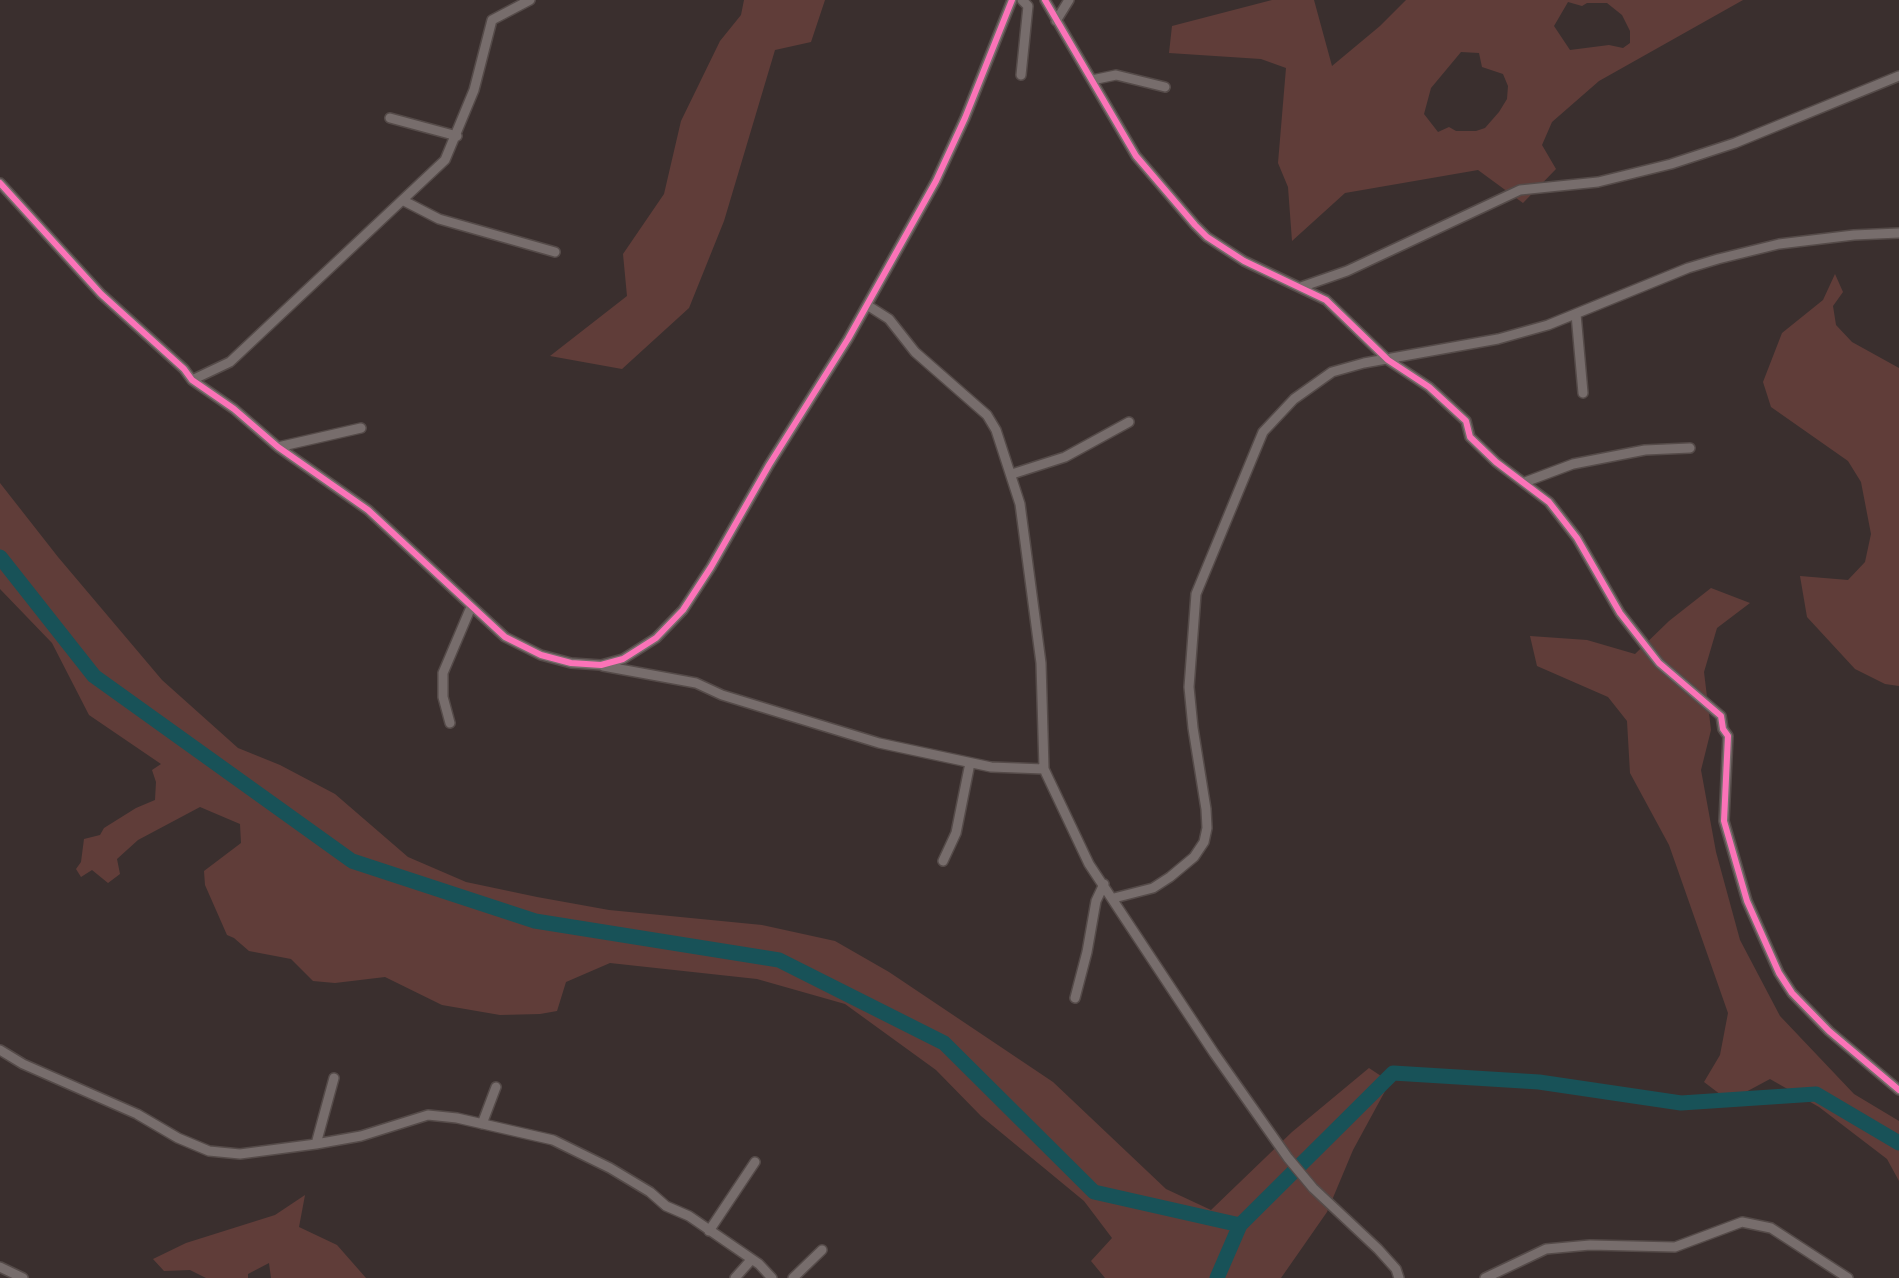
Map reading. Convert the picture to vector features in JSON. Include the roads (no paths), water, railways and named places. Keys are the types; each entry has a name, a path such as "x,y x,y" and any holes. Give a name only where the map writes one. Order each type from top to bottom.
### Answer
{"street":[{"path":"192,380 230,362 368,231 404,201 445,160 457,136 474,90 492,20 530,0"},
{"path":"600,665 623,659 643,648 682,610 711,567 769,465 822,383 946,160 1012,0"},
{"path":"1021,75 1028,6 1023,0"},
{"path":"1045,0 1136,156 1195,225 1207,237 1245,261 1326,300 1342,312 1388,360 1430,387 1466,421 1470,436 1496,462 1549,502 1573,533 1620,613 1659,663 1721,716 1723,729 1728,736 1724,820 1747,901 1779,973 1792,993 1829,1031 1899,1090"},
{"path":"1056,21 1070,0"},
{"path":"1092,80 1116,75 1165,87"},
{"path":"1302,287 1347,271 1520,190 1598,182 1671,164 1735,143 1899,76"},
{"path":"390,118 457,136"},
{"path":"0,183 101,294 184,369 192,380 234,409 278,447 368,510 505,637 541,655 571,663 600,665 696,683 722,695 879,743 991,768 1044,769"},
{"path":"404,201 439,219 555,252"},
{"path":"1114,898 1152,888 1170,877 1194,857 1204,842 1207,828 1206,809 1189,687 1196,594 1263,432 1281,410 1323,376 1365,363 1498,339 1576,314 1688,268 1755,249 1823,238 1899,233"},
{"path":"867,305 889,319 915,352 993,422 1020,504 1041,663 1044,769 1089,864 1114,898 1214,1053 1288,1158 1313,1188 1378,1249 1396,1269 1399,1278"},
{"path":"1576,314 1583,393"},
{"path":"1012,474 1065,457 1129,422"},
{"path":"278,447 361,428"},
{"path":"1525,482 1573,464 1645,450 1690,448"},
{"path":"450,723 443,697 443,673 471,607"},
{"path":"943,861 956,833 970,763"},
{"path":"1075,998 1087,952 1096,901 1104,884"},
{"path":"0,1050 23,1064 137,1114 210,1151 240,1154 316,1144 361,1136 428,1115 553,1140 630,1179 666,1206 689,1216 751,1260 759,1263 772,1278"},
{"path":"316,1144 334,1078"},
{"path":"482,1124 495,1087"},
{"path":"709,1231 754,1162"},
{"path":"1485,1278 1546,1249 1590,1245 1675,1247 1742,1222 1771,1228 1848,1278"},
{"path":"794,1278 822,1250"},
{"path":"735,1278 751,1260"},
{"path":"0,1268 23,1278"}],"waterway":[{"path":"0,557 94,676 352,861 535,921 779,960 944,1043 1094,1192 1240,1225"},
{"path":"1217,1278 1240,1225 1393,1073 1539,1082 1681,1103 1816,1094 1899,1143"}]}
